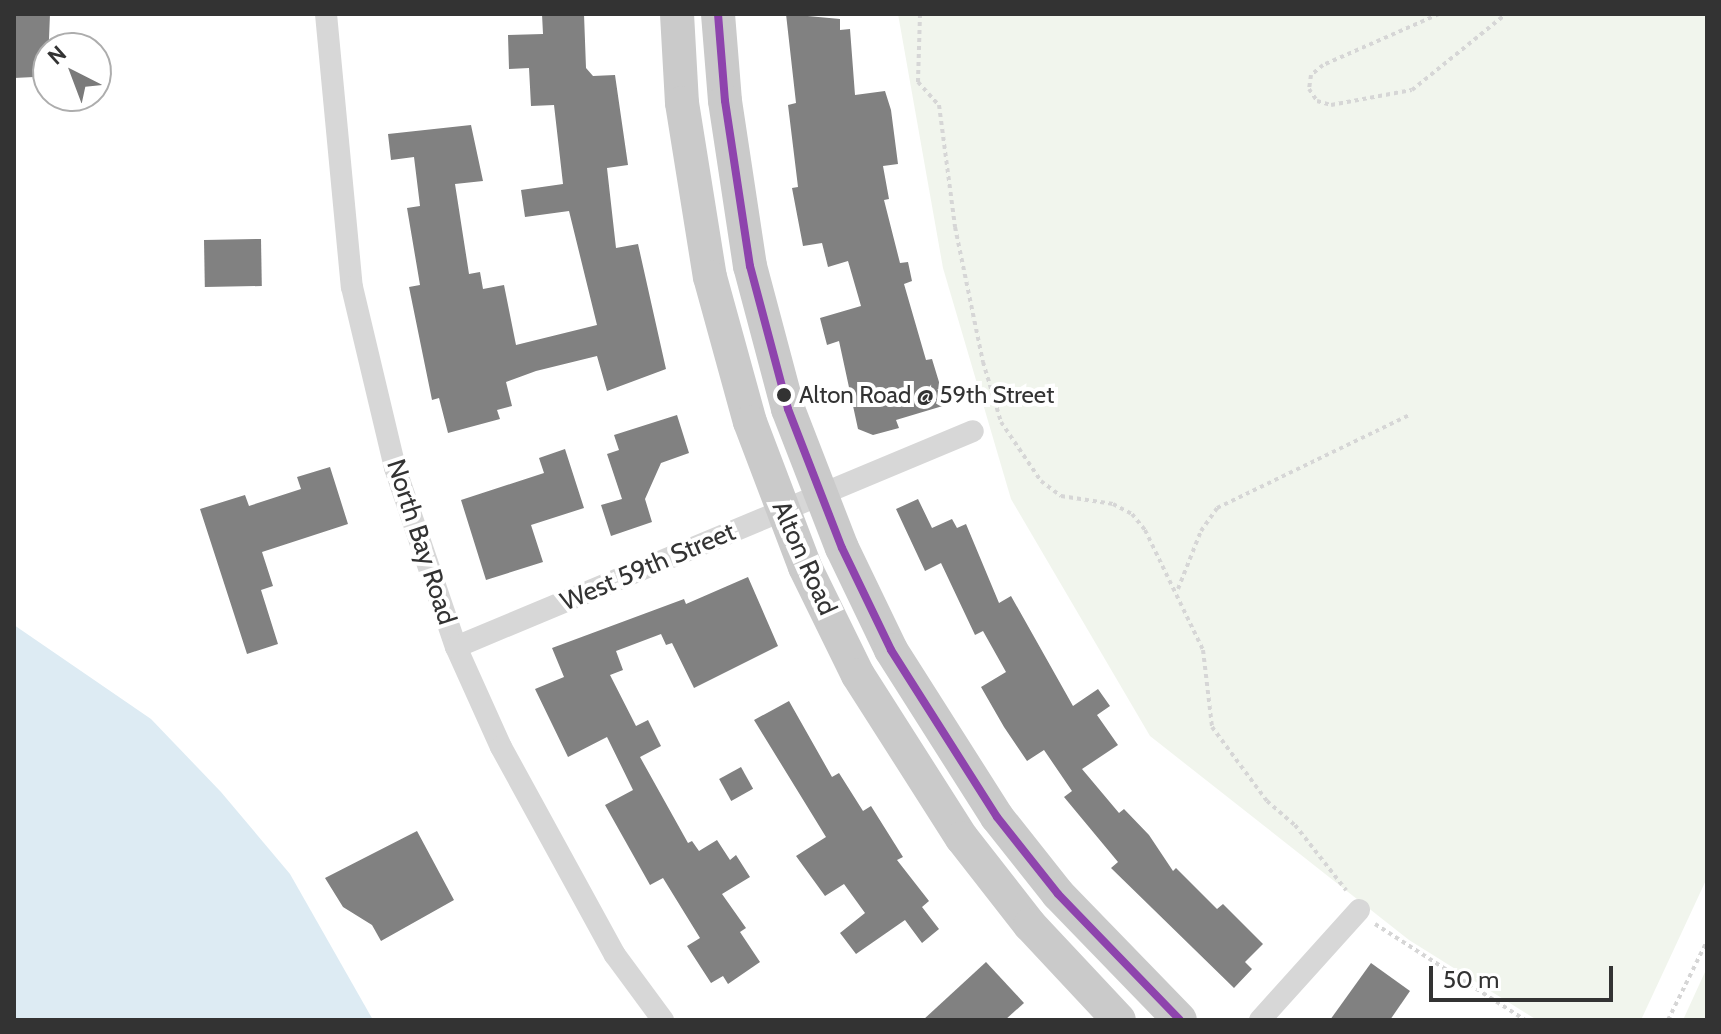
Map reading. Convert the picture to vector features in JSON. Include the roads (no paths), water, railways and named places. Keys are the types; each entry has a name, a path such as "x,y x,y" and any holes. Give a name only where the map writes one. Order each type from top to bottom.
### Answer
{"main road":[{"name":"Alton Road","path":"677,14 682,103 710,277 781,512 858,675 904,752 962,838 1030,925 1119,1020"},
{"name":"Alton Road","path":"718,14 725,101 750,266 788,409 821,495 891,650 997,817 1058,894 1180,1020"}],"street":[{"name":"North Bay Road","path":"326,14 352,287 395,468 456,647 557,855 615,955 663,1020"},
{"name":"West 59th Street","path":"456,647 973,431"},
{"path":"1260,1020 1359,910"}],"place":[{"name":"Alton Road @ 59th Street","path":"784,395"}]}
